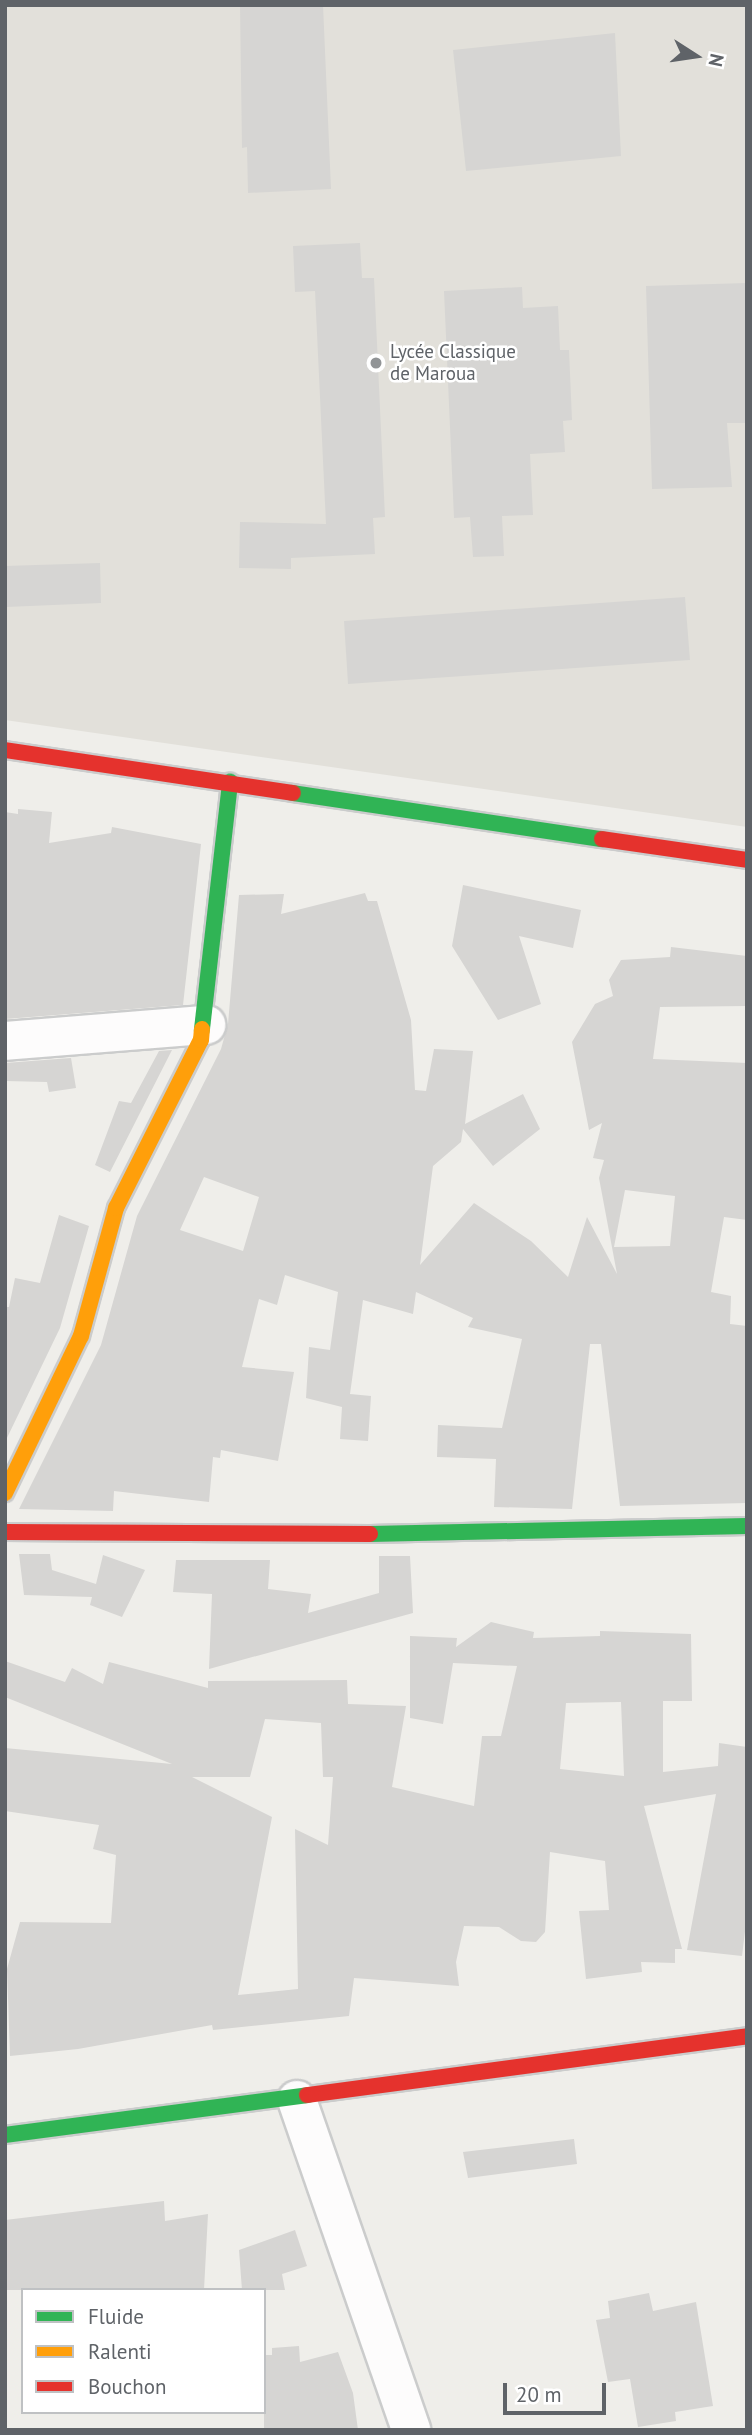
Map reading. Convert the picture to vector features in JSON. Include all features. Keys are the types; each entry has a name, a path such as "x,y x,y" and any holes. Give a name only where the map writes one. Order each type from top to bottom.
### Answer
{"street":[{"path":"5,750 747,860"},
{"path":"5,1493 81,1336 116,1208 206,1026 215,897 230,782"},
{"path":"5,1041 206,1026"},
{"path":"5,1532 481,1534 747,1526"},
{"path":"5,2135 297,2100 747,2036"},
{"path":"297,2100 411,2430"}],"shaded area":[{"name":"Lycée Classique de Maroua","path":"5,5 747,5 747,827 5,720"}],"building":[{"path":"240,5 323,5 331,189 248,193 247,147 242,148"},
{"path":"615,33 621,156 466,171 453,50"},
{"path":"360,243 362,278 374,278 385,517 373,518 375,554 291,558 291,569 239,568 240,522 326,524 315,291 295,292 293,246"},
{"path":"747,283 747,423 727,423 732,487 652,489 646,286"},
{"path":"522,287 523,308 558,306 560,350 569,350 572,420 563,421 565,452 530,454 533,515 502,516 504,556 473,557 470,517 454,518 444,291"},
{"path":"100,563 101,603 6,607 5,566"},
{"path":"685,597 690,660 348,684 344,621"},
{"path":"18,809 52,812 49,843 111,833 112,827 201,844 183,1005 5,1019 5,812 18,814"},
{"path":"463,885 581,910 573,948 519,936 541,1004 498,1020 452,946"},
{"path":"365,893 368,901 377,901 411,1020 415,1090 426,1091 434,1049 473,1051 465,1124 523,1094 540,1129 493,1166 463,1129 461,1142 433,1166 420,1265 474,1203 531,1241 568,1277 587,1217 617,1274 599,1178 604,1160 593,1158 602,1123 589,1130 572,1042 595,1004 613,996 609,980 621,960 670,957 671,947 747,956 747,1006 660,1007 653,1059 747,1063 747,1220 724,1217 711,1292 731,1296 730,1324 747,1326 747,1503 620,1506 601,1344 590,1344 572,1509 494,1507 496,1459 437,1457 438,1425 502,1428 522,1339 468,1327 473,1318 416,1292 413,1314 363,1300 350,1394 371,1396 368,1441 340,1439 342,1407 306,1398 309,1347 330,1350 338,1292 285,1275 277,1305 259,1299 242,1367 294,1372 278,1461 221,1450 220,1458 213,1457 209,1502 114,1491 113,1511 19,1509 101,1345 137,1216 221,1049 228,1024 239,895 284,894 281,914","holes":["204,1177 259,1197 243,1251 180,1230","625,1190 675,1196 670,1246 614,1247"]},
{"path":"172,1050 110,1172 95,1165 119,1101 131,1103 159,1051"},
{"path":"71,1058 76,1088 49,1092 47,1082 5,1081 5,1063"},
{"path":"59,1215 89,1226 60,1328 6,1440 5,1307 9,1307 15,1278 40,1283"},
{"path":"19,1554 50,1554 52,1570 96,1584 103,1555 145,1570 122,1617 90,1605 92,1597 24,1595"},
{"path":"379,1556 410,1556 413,1613 209,1669 212,1594 173,1592 176,1560 270,1560 268,1589 311,1594 308,1613 379,1593"},
{"path":"491,1622 534,1632 533,1638 600,1636 600,1631 691,1634 692,1701 663,1701 663,1772 718,1766 719,1743 747,1747 747,1915 742,1956 687,1950 716,1794 644,1806 682,1949 675,1949 675,1963 641,1962 642,1972 586,1979 579,1911 609,1910 605,1861 550,1852 545,1932 536,1942 521,1941 499,1927 464,1926 456,1962 459,1986 354,1978 349,2016 213,2030 212,2025 78,2049 10,2056 7,1969 20,1922 111,1923 116,1855 93,1849 99,1825 5,1811 5,1748 172,1764 5,1697 5,1661 65,1682 72,1668 103,1684 109,1662 208,1688 208,1681 347,1680 348,1704 406,1706 392,1787 474,1806 482,1736 501,1736 517,1666 453,1663 443,1724 410,1718 410,1636 457,1638 456,1647","holes":["621,1702 624,1776 560,1769 566,1703","265,1719 321,1723 323,1777 333,1777 328,1845 295,1829 298,1989 238,1995 272,1817 192,1777 250,1777"]},
{"path":"574,2139 577,2164 468,2178 463,2152"},
{"path":"164,2201 165,2221 208,2214 204,2288 5,2290 5,2220"},
{"path":"295,2230 307,2266 282,2274 285,2290 242,2288 239,2250"},
{"path":"649,2293 653,2311 696,2302 713,2406 675,2412 676,2421 638,2427 630,2379 608,2382 596,2320 610,2318 608,2301"},
{"path":"299,2346 300,2362 338,2352 353,2393 358,2430 264,2430 266,2355 272,2355 272,2348"}],"traffic: fast":[{"path":"202,1029 230,782"},
{"path":"293,793 602,839"},
{"path":"370,1534 747,1526"},
{"path":"5,2135 307,2095"}],"traffic: slow":[{"path":"5,1493 81,1336 116,1208 201,1040 202,1029"}],"traffic: jam":[{"path":"5,750 293,793"},
{"path":"602,839 747,860"},
{"path":"5,1532 370,1534"},
{"path":"307,2095 747,2036"}],"place":[{"name":"Lycée Classique de Maroua","path":"376,363"}]}
